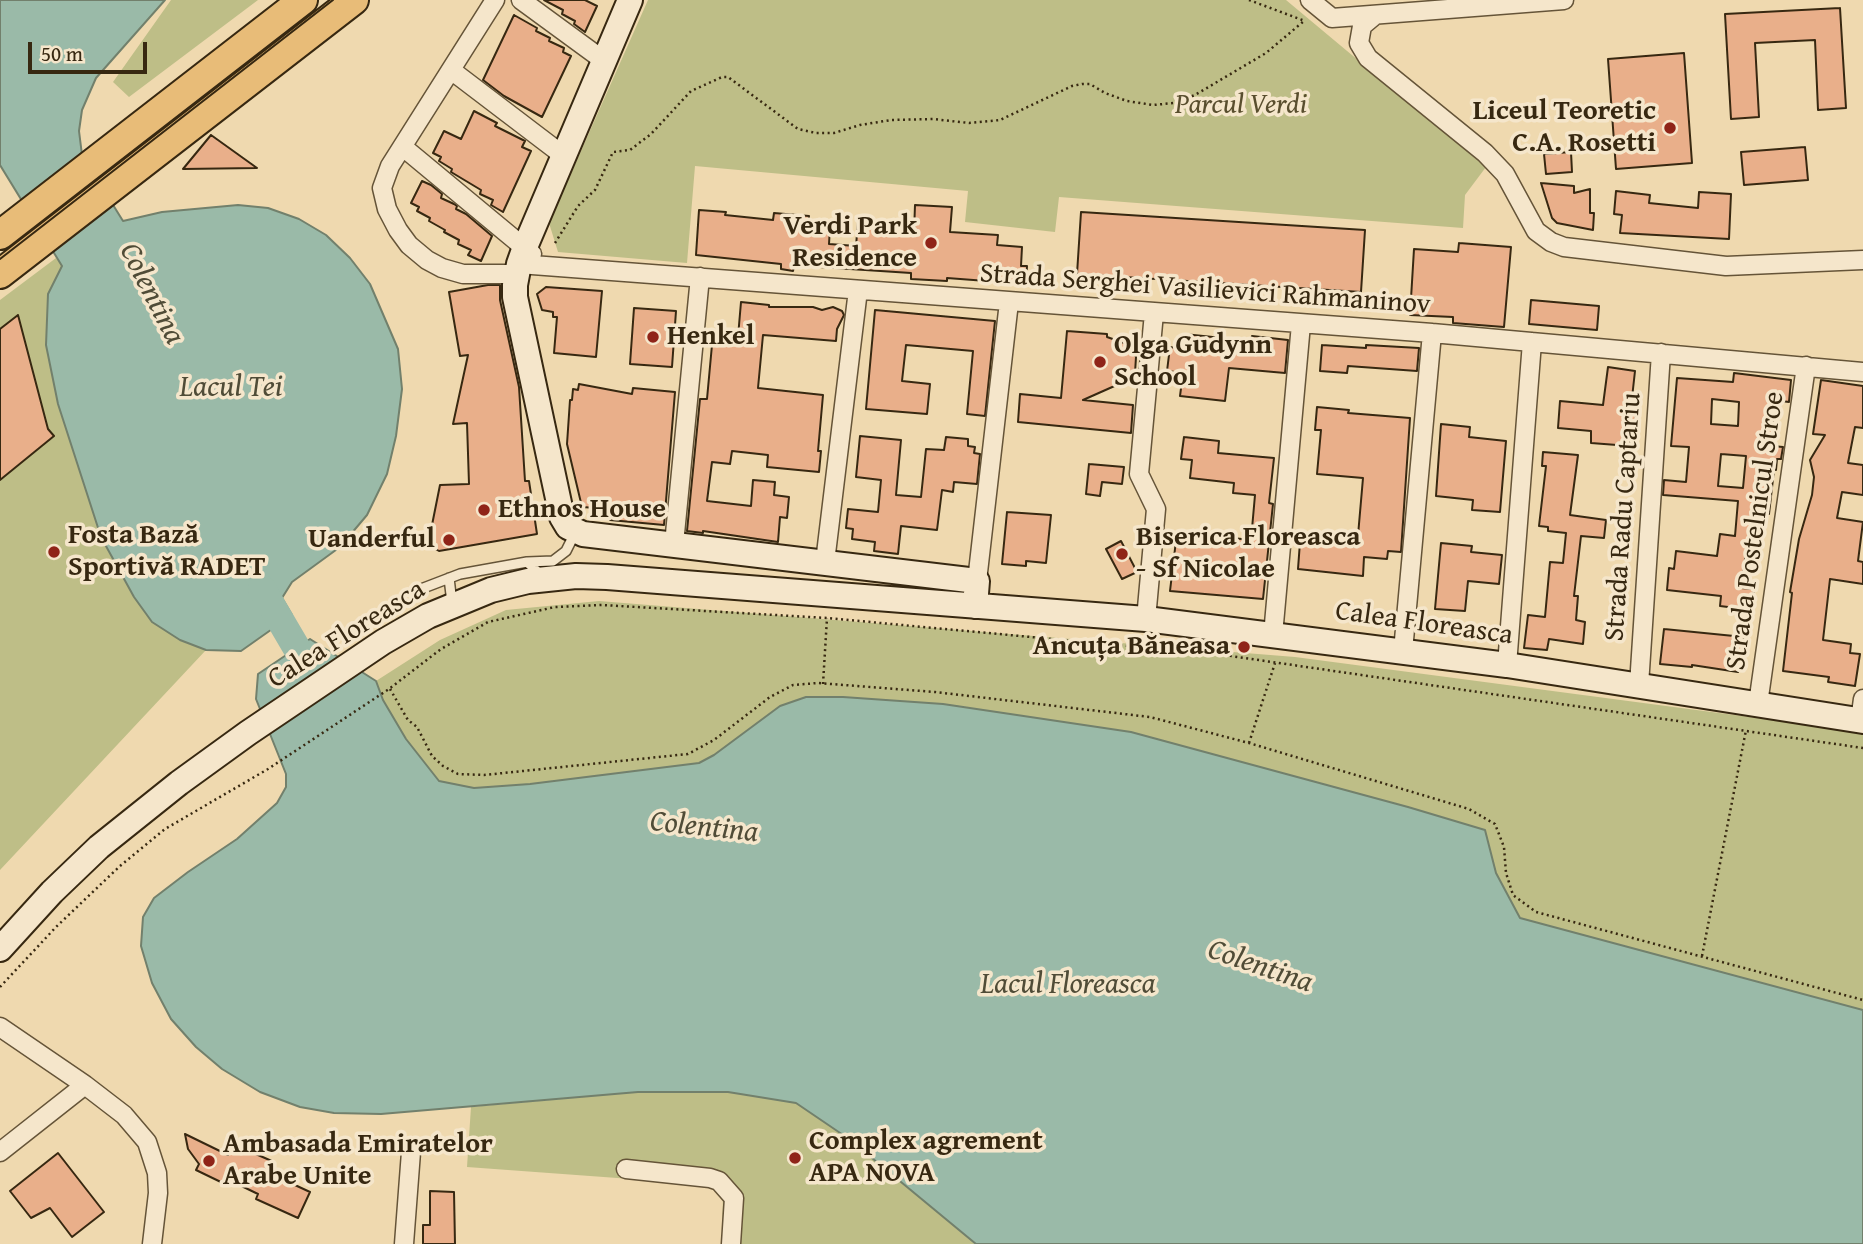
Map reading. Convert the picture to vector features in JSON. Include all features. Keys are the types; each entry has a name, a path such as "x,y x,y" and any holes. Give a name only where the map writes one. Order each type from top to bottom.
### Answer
{"main road":[{"path":"0,235 303,0"},
{"path":"0,274 354,0"},
{"path":"623,3 564,156 515,297 562,517 568,527 583,534 625,535 674,544 967,580 970,605"},
{"name":"Calea Floreasca","path":"0,949 52,892 109,839 247,733 402,630 491,590 527,581 576,576 619,578 1146,619 1507,665 1758,704 1862,714"}],"street":[{"path":"495,0 403,147 526,263"},
{"path":"521,0 603,60"},
{"path":"1310,0 1332,18 1564,0"},
{"path":"1374,16 1362,26 1359,43 1368,58 1492,160 1505,174 1536,231 1551,242 1564,247 1738,267 1863,260"},
{"path":"451,70 564,156"},
{"name":"Strada Serghei Vasilievici Rahmaninov","path":"403,147 390,166 382,188 391,219 409,245 427,260 463,274 526,263 1432,333 1863,372"},
{"path":"674,544 700,277"},
{"path":"825,562 858,290"},
{"path":"967,580 1009,302"},
{"path":"1146,619 1156,509 1139,474 1154,313"},
{"path":"1273,635 1301,324"},
{"path":"1403,651 1432,333"},
{"path":"1507,665 1532,342"},
{"name":"Strada Radu Captariu","path":"1639,685 1661,353"},
{"name":"Strada Postelnicul Stroe","path":"1758,704 1806,366"},
{"path":"0,1027 124,1115 147,1142 157,1173 158,1193 152,1244"},
{"path":"0,1152 85,1086"},
{"path":"404,1244 411,1152"},
{"path":"626,1169 719,1181 734,1198 731,1244"}],"lane":[{"path":"413,592 449,578 527,562 553,561 566,551 575,531"},
{"path":"527,562 545,579"},
{"path":"449,578 453,605"}],"path":[{"path":"555,243 578,206 595,190 613,152 630,150 651,134 691,91 722,77 728,77 780,118 799,129 816,133 834,133 891,120 933,119 969,124 1000,120 1059,91 1082,84 1090,84 1127,102 1153,105 1174,103 1195,94 1266,53 1304,21 1249,0"},
{"path":"0,987 120,866 165,829 268,769 389,689 441,649 488,622 555,607 602,605 827,618 1224,655 1863,748"},
{"path":"823,684 827,618"},
{"path":"1249,743 1275,663"},
{"path":"389,689 408,720 417,727 432,756 443,766 458,774 484,775 688,754 714,740 770,697 793,685 823,684 935,692 1137,716 1249,743 1469,809 1495,824 1504,847 1506,873 1513,895 1535,912 1863,1000"},
{"path":"1702,956 1746,730"}],"green space":[{"path":"171,0 258,0 129,97 113,82"},
{"name":"Parcul Verdi","path":"648,0 1286,0 1486,167 1465,195 1463,228 1059,197 1055,232 965,222 968,191 695,166 687,263 558,252 549,223"},
{"name":"Fosta Bază Sportivă RADET","path":"56,258 62,266 48,294 46,345 58,404 101,537 134,597 152,622 180,640 206,650 0,870 0,300"},
{"path":"599,601 1295,657 1863,732 1863,1010 1520,918 1496,873 1485,830 1131,732 943,704 714,755 699,763 530,784 474,788 439,781 406,739 383,700 376,681 440,640 506,610"},
{"path":"638,1092 728,1092 796,1103 849,1139 976,1244 722,1244 723,1192 713,1185 467,1167 471,1107"}],"water":[{"name":"Lacul Tei","path":"0,0 165,0 96,78 82,110 79,131 82,155 123,221 162,212 238,205 268,208 299,219 326,235 350,258 370,284 398,349 402,389 396,436 387,474 367,515 340,547 292,582 282,598 292,615 241,651 206,650 180,640 152,622 134,597 101,537 58,404 46,345 48,294 62,266 0,165"},
{"name":"Lacul Floreasca","path":"310,639 376,681 383,700 406,739 439,781 474,788 530,784 699,763 780,706 806,697 843,697 943,704 1131,732 1485,830 1496,873 1520,918 1863,1010 1863,1244 976,1244 849,1139 796,1103 728,1092 638,1092 381,1114 334,1113 300,1107 260,1092 222,1069 196,1047 171,1019 152,983 141,946 143,917 154,898 237,839 277,803 286,787 286,774 256,699 258,674"}],"building":[{"path":"544,0 585,0 597,6 585,32 574,24 575,21 562,14 563,10"},
{"path":"1840,8 1846,108 1818,110 1815,40 1755,43 1759,117 1731,119 1725,14"},
{"path":"514,15 537,28 536,31 564,48 563,52 571,56 542,117 504,96 483,80"},
{"path":"1684,53 1692,163 1616,169 1608,59"},
{"path":"474,111 497,123 495,126 525,141 522,147 531,151 503,212 491,205 493,200 480,194 481,190 451,172 452,169 439,161 441,157 433,153 444,131 461,139"},
{"path":"211,135 257,168 183,169"},
{"path":"1805,147 1808,180 1744,185 1741,152"},
{"path":"1571,152 1572,172 1546,174 1544,154"},
{"path":"422,181 431,185 442,194 441,198 457,206 456,209 492,236 481,261 468,255 471,250 458,244 459,240 429,221 430,218 417,211 419,207 411,203"},
{"path":"1541,183 1574,186 1574,193 1590,189 1590,213 1594,213 1593,230 1557,223 1552,218"},
{"path":"1616,191 1650,195 1649,203 1698,208 1699,192 1731,194 1729,239 1620,233 1622,215 1614,214"},
{"path":"915,205 952,207 950,232 998,235 997,245 1022,247 1021,266 1027,266 1026,284 947,278 947,281 911,279 911,273 804,266 794,266 793,271 781,269 781,264 696,255 699,210 773,220 774,213 809,216 808,225 830,227 829,244 856,246 858,222 876,223 876,231 914,233"},
{"path":"1081,212 1365,230 1361,292 1077,274"},
{"path":"1459,243 1511,247 1504,327 1453,323 1453,317 1410,315 1414,249 1458,252"},
{"path":"500,285 500,300 519,387 525,481 529,481 537,534 439,551 432,547 429,540 440,485 469,484 467,423 453,424 468,355 460,356 449,292"},
{"path":"546,287 602,291 596,357 554,353 557,317 553,317 553,312 542,310 537,294"},
{"path":"1531,300 1599,306 1597,330 1529,324"},
{"path":"741,302 769,307 813,307 822,310 833,307 844,315 837,329 836,341 763,335 758,388 823,395 819,472 767,467 768,455 732,451 730,464 712,462 707,501 751,506 753,480 775,482 774,495 789,497 787,518 780,517 778,542 687,531 700,399 707,399 713,334 738,337"},
{"name":"Henkel","path":"634,308 676,311 672,367 630,364"},
{"path":"875,310 995,321 985,416 967,414 973,351 906,345 902,381 930,384 927,414 866,409"},
{"path":"18,315 48,429 54,436 0,480 0,329"},
{"path":"1067,331 1107,334 1107,337 1127,344 1133,350 1136,357 1135,373 1128,380 1083,400 1133,405 1131,433 1018,422 1020,394 1061,398"},
{"path":"1184,334 1251,341 1252,336 1288,340 1285,373 1229,368 1225,401 1180,396 1183,373 1167,371 1170,347 1182,349"},
{"path":"1322,345 1419,348 1417,371 1348,366 1347,373 1320,371"},
{"path":"1608,367 1635,371 1632,398 1638,399 1635,423 1631,423 1630,446 1591,443 1591,431 1558,428 1560,401 1603,405"},
{"path":"1734,373 1791,380 1789,402 1774,400 1772,446 1783,447 1781,459 1777,459 1774,470 1769,514 1758,513 1754,553 1746,552 1741,588 1754,589 1752,610 1720,606 1721,596 1667,590 1669,568 1674,569 1676,551 1717,556 1720,534 1735,536 1738,501 1663,495 1664,480 1686,482 1689,447 1671,446 1677,378 1733,382","holes":["1712,399 1739,402 1738,426 1711,424","1721,454 1746,456 1743,488 1718,486"]},
{"path":"1821,380 1863,386 1863,428 1855,427 1848,463 1863,465 1863,495 1842,492 1837,518 1863,522 1858,561 1863,562 1863,584 1830,579 1823,640 1851,644 1850,653 1860,654 1855,686 1828,682 1829,677 1783,671 1790,592 1799,539 1812,495 1814,477 1810,460 1825,435 1813,434"},
{"path":"579,384 632,394 633,388 675,392 664,525 610,520 611,509 582,507 567,444 570,400 573,389 578,390"},
{"path":"1317,407 1349,410 1348,413 1410,418 1401,552 1388,551 1387,559 1364,557 1363,576 1298,569 1300,542 1357,547 1363,478 1317,474 1321,430 1315,430"},
{"path":"1441,424 1470,427 1469,437 1506,441 1500,512 1472,510 1473,500 1436,496"},
{"path":"860,436 901,440 896,495 921,497 926,449 944,450 946,437 968,439 968,446 975,447 974,453 980,454 977,484 954,482 953,492 942,490 937,530 901,526 898,554 874,551 875,542 852,539 853,529 846,528 848,509 878,512 881,480 856,477"},
{"path":"1184,437 1219,441 1218,453 1274,458 1269,503 1273,504 1263,599 1170,591 1177,532 1251,540 1255,495 1233,493 1234,483 1190,478 1192,460 1181,459"},
{"path":"1543,452 1578,455 1570,515 1606,520 1604,538 1581,536 1574,596 1578,596 1576,620 1585,622 1583,644 1549,639 1547,650 1524,648 1528,615 1545,617 1550,562 1563,563 1566,533 1548,531 1548,527 1539,526 1546,466 1542,466"},
{"path":"1089,464 1124,467 1122,484 1102,482 1100,496 1086,494"},
{"path":"1007,512 1051,515 1046,563 1026,561 1026,566 1002,564"},
{"path":"1121,541 1137,572 1122,579 1106,549"},
{"path":"1441,543 1472,546 1471,552 1502,555 1499,584 1468,581 1465,611 1435,609"},
{"path":"1664,629 1744,637 1738,672 1692,665 1660,664"},
{"path":"185,1134 228,1155 233,1144 274,1162 269,1173 310,1192 298,1218 256,1199 258,1194 229,1180 227,1185 196,1170 199,1164 188,1149"},
{"path":"58,1153 104,1212 72,1237 50,1208 31,1218 10,1191"},
{"path":"430,1191 454,1192 455,1244 423,1244 423,1225 430,1225"}],"waterway":[{"name":"Colentina","path":"262,589 316,681"}],"tram line":[{"path":"0,259 333,0"}],"place":[{"name":"Liceul Teoretic C.A. Rosetti","path":"1670,128"},
{"name":"Verdi Park Residence","path":"931,243"},
{"name":"Henkel","path":"653,337"},
{"name":"Olga Gudynn School","path":"1100,362"},
{"name":"Ethnos House","path":"484,510"},
{"name":"Uanderful","path":"449,540"},
{"name":"Fosta Bază Sportivă RADET","path":"54,552"},
{"name":"Biserica Floreasca - Sf Nicolae","path":"1122,554"},
{"name":"Ancuța Băneasa","path":"1244,647"},
{"name":"Complex agrement APA NOVA","path":"795,1158"},
{"name":"Ambasada Emiratelor Arabe Unite","path":"209,1161"}]}
